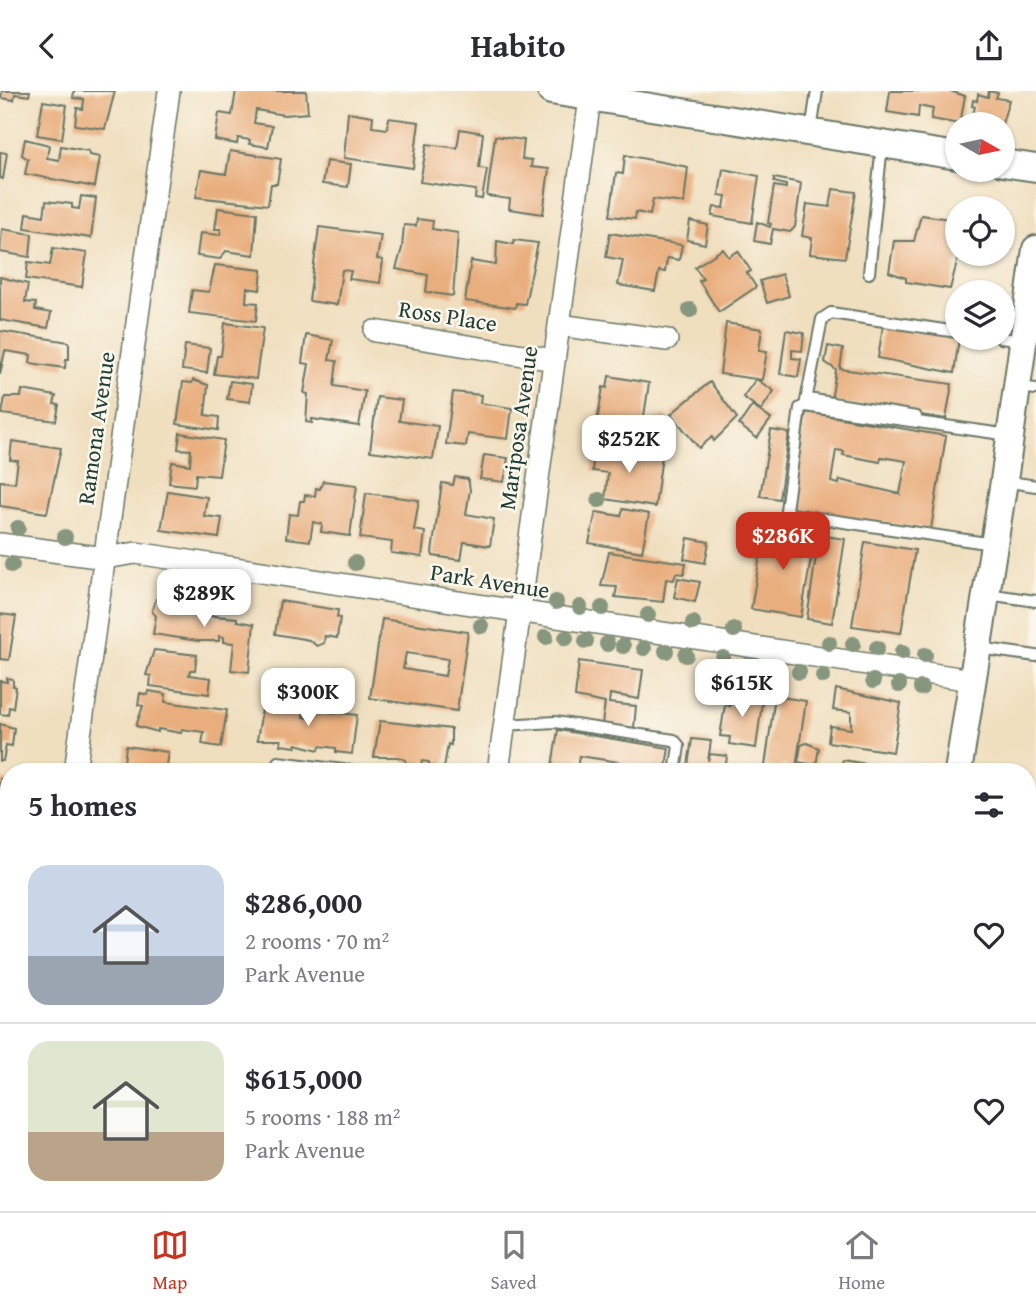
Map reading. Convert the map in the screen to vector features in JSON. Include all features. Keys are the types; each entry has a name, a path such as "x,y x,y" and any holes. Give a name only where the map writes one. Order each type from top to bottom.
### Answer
{"street":[{"name":"Ramona Avenue","path":"76,763 169,91"},
{"path":"551,91 591,94 945,154"},
{"name":"Mariposa Avenue","path":"499,763 591,94"},
{"path":"1015,165 1036,168"},
{"path":"1015,328 1036,249"},
{"path":"559,325 667,340"},
{"name":"Ross Place","path":"375,331 554,359"},
{"path":"959,763 1004,481 1009,433 1026,388 1015,350"},
{"name":"Park Avenue","path":"0,544 105,558 136,553 972,680"}],"lane":[{"path":"811,131 817,91"},
{"path":"869,273 883,143"},
{"path":"807,403 822,319 831,313 945,330"},
{"path":"993,544 790,514 786,510 800,408 807,403 1009,433"},
{"path":"1004,481 1036,486"},
{"path":"985,594 1036,601"},
{"path":"976,648 1036,656"},
{"path":"504,725 555,722 674,740 679,746 676,763"},
{"path":"278,762 286,763"}],"building":[{"path":"2,91 30,91 29,96 15,94 14,100 1,98"},
{"path":"74,91 115,91 105,129 75,125 77,108 83,109 84,99 73,98"},
{"path":"236,91 306,91 308,113 284,115 256,110 254,123 272,126 268,147 249,144 250,140 238,138 237,144 215,140 219,113 232,115"},
{"path":"890,91 950,91 965,96 962,112 945,112 945,121 931,119 933,109 919,106 918,117 887,112"},
{"path":"989,91 998,93 996,98 1009,100 1006,112 974,112 973,100 977,101 978,94 988,97"},
{"path":"43,101 67,105 62,139 37,135"},
{"path":"348,112 373,116 372,127 387,129 389,118 419,122 413,168 344,158"},
{"path":"460,129 483,133 479,168 487,169 482,199 475,198 476,190 420,182 427,144 457,148"},
{"path":"495,136 524,140 522,159 532,160 531,167 549,169 543,214 509,209 510,199 487,196"},
{"path":"25,139 49,145 47,158 59,160 61,146 89,151 89,155 100,157 95,187 25,174 28,159 22,155"},
{"path":"230,151 281,159 277,184 271,184 268,205 196,197 201,170 226,174"},
{"path":"0,152 7,153 3,179 0,178"},
{"path":"625,155 688,167 684,203 653,199 650,215 636,212 635,219 610,216 616,173 623,174"},
{"path":"326,161 351,164 348,187 322,184"},
{"path":"723,169 759,176 752,223 712,216 714,207 724,208 726,196 719,195"},
{"path":"774,178 801,183 795,227 790,232 773,229 770,244 754,241 757,222 770,227 771,224 768,223 774,186 786,188 786,185 774,182"},
{"path":"833,189 856,192 845,258 810,254 812,238 802,236 807,204 830,207"},
{"path":"81,196 96,198 91,238 25,228 27,213 44,216 46,201 72,204 72,208 79,209"},
{"path":"218,208 257,213 254,255 226,251 220,259 197,256 200,233 220,235 221,229 215,229"},
{"path":"921,215 945,218 945,266 956,266 952,280 945,280 945,288 906,282 906,278 889,272 894,241 914,241"},
{"path":"417,219 433,221 432,229 458,233 453,296 426,292 428,275 396,269 402,248 404,225 416,226"},
{"path":"690,221 708,225 705,244 687,240"},
{"path":"319,227 381,235 377,259 383,260 380,283 349,279 351,271 342,270 337,305 309,301"},
{"path":"2,229 32,234 30,257 0,252"},
{"path":"610,233 682,245 679,260 667,258 665,272 659,271 655,291 618,285 623,260 606,257"},
{"path":"514,240 538,243 525,304 516,303 515,308 465,301 471,261 496,265 497,241 513,244"},
{"path":"53,248 87,253 82,287 26,279 28,262 50,265"},
{"path":"723,249 729,257 738,251 751,271 747,273 756,287 719,312 699,281 703,279 695,267"},
{"path":"215,265 262,270 260,290 247,288 246,302 258,303 256,321 189,313 192,290 209,292"},
{"path":"782,274 789,296 767,303 760,281"},
{"path":"0,277 28,284 25,302 36,303 35,310 51,313 48,328 0,320"},
{"path":"225,323 263,328 256,379 214,374 217,356 221,356"},
{"path":"726,323 762,329 759,350 767,351 762,380 720,374"},
{"path":"883,326 945,336 945,350 957,350 954,373 878,358"},
{"path":"786,330 804,333 802,351 792,350 792,358 801,359 798,377 780,374"},
{"path":"0,331 69,342 69,359 66,359 65,368 30,363 31,355 5,351 0,374"},
{"path":"306,335 333,340 329,360 337,361 334,386 365,391 359,426 312,419 312,423 306,422 308,394 304,393 309,364 302,363"},
{"path":"185,345 210,348 207,373 182,370"},
{"path":"828,346 843,349 840,369 952,384 946,419 831,401 836,370 825,362"},
{"path":"609,376 649,383 640,443 605,438 606,430 596,428 603,387 607,388"},
{"path":"756,379 774,391 761,410 743,397"},
{"path":"193,380 208,385 205,415 219,417 218,430 177,424 183,382 192,383"},
{"path":"230,381 252,384 250,402 227,399"},
{"path":"710,382 737,418 714,441 712,437 699,448 671,414"},
{"path":"22,390 56,396 54,404 59,405 56,421 2,414 5,397 21,397"},
{"path":"453,392 481,395 480,403 512,408 508,439 468,434 466,446 446,444"},
{"path":"377,397 402,400 399,421 438,426 433,459 370,451"},
{"path":"752,406 771,419 757,438 739,425"},
{"path":"806,412 946,436 931,529 790,510","holes":["836,450 844,451 843,455 880,462 881,457 906,461 900,494 840,480 839,484 831,482"]},
{"path":"666,415 673,436 652,443 645,422"},
{"path":"771,430 789,433 779,499 760,496"},
{"path":"180,433 224,440 219,476 196,474 195,486 169,483 172,462 190,465 191,450 178,449"},
{"path":"12,441 61,448 47,513 0,506 0,481 15,483 18,461 10,460"},
{"path":"595,445 662,456 655,507 605,499 608,473 592,471"},
{"path":"484,455 508,458 504,482 480,479"},
{"path":"455,477 468,479 470,490 466,514 494,519 490,546 464,542 461,560 433,556 432,552 442,483 453,485"},
{"path":"323,481 357,485 350,536 321,532 322,524 313,522 310,541 286,538 289,514 298,515 300,501 304,501 305,495 315,496 316,488 320,489"},
{"path":"168,491 207,497 204,516 222,518 219,538 161,530"},
{"path":"366,493 419,500 414,530 425,532 422,557 391,553 392,542 360,538"},
{"path":"623,509 649,514 642,552 589,543 596,512 621,516"},
{"path":"765,526 815,535 801,617 751,609"},
{"path":"819,535 845,539 832,623 807,619"},
{"path":"688,538 709,542 705,563 684,559"},
{"path":"865,542 915,550 901,633 852,626"},
{"path":"609,552 686,563 684,574 676,573 674,580 666,579 663,602 615,597 617,587 601,586"},
{"path":"678,578 700,582 695,602 674,597"},
{"path":"177,598 203,606 202,615 237,618 237,621 254,624 249,672 231,670 234,643 224,642 224,637 219,636 219,641 198,641 153,634 156,616 152,611 156,599 176,602"},
{"path":"280,601 338,610 337,617 340,618 337,638 325,636 324,643 317,646 309,640 275,634"},
{"path":"0,614 16,616 9,660 0,659"},
{"path":"382,619 468,632 457,711 370,698","holes":["406,653 448,659 445,676 403,669"]},
{"path":"154,650 197,655 195,670 190,670 189,675 211,678 209,694 150,686 151,676 146,675"},
{"path":"579,661 643,670 639,699 610,694 609,703 636,706 634,728 602,724 605,703 575,697"},
{"path":"7,678 13,679 13,686 16,687 13,708 9,707 8,715 0,714 0,681 7,682"},
{"path":"836,689 901,703 893,752 828,742 830,726 851,729 851,712 833,710"},
{"path":"149,691 166,694 165,702 227,710 221,747 202,744 204,732 182,729 181,733 158,729 158,732 136,726 143,706 138,705 140,693 148,695"},
{"path":"732,691 763,695 756,748 729,744 730,737 720,736 725,705 730,706"},
{"path":"775,696 806,701 797,763 765,763"},
{"path":"263,704 304,710 303,717 308,718 309,710 357,715 352,754 336,752 336,748 320,746 319,750 296,744 296,747 280,745 281,740 257,740"},
{"path":"380,721 451,729 451,745 448,744 445,763 405,763 406,760 398,757 374,757"},
{"path":"0,724 14,728 12,746 6,745 3,761 0,761"},
{"path":"558,730 669,748 666,763 626,763 579,756 578,763 552,763"},
{"path":"692,739 711,741 708,761 710,754 727,756 726,763 688,763"},
{"path":"807,743 819,748 816,763 798,762 801,745"},
{"path":"126,746 168,752 166,763 124,763"}]}
